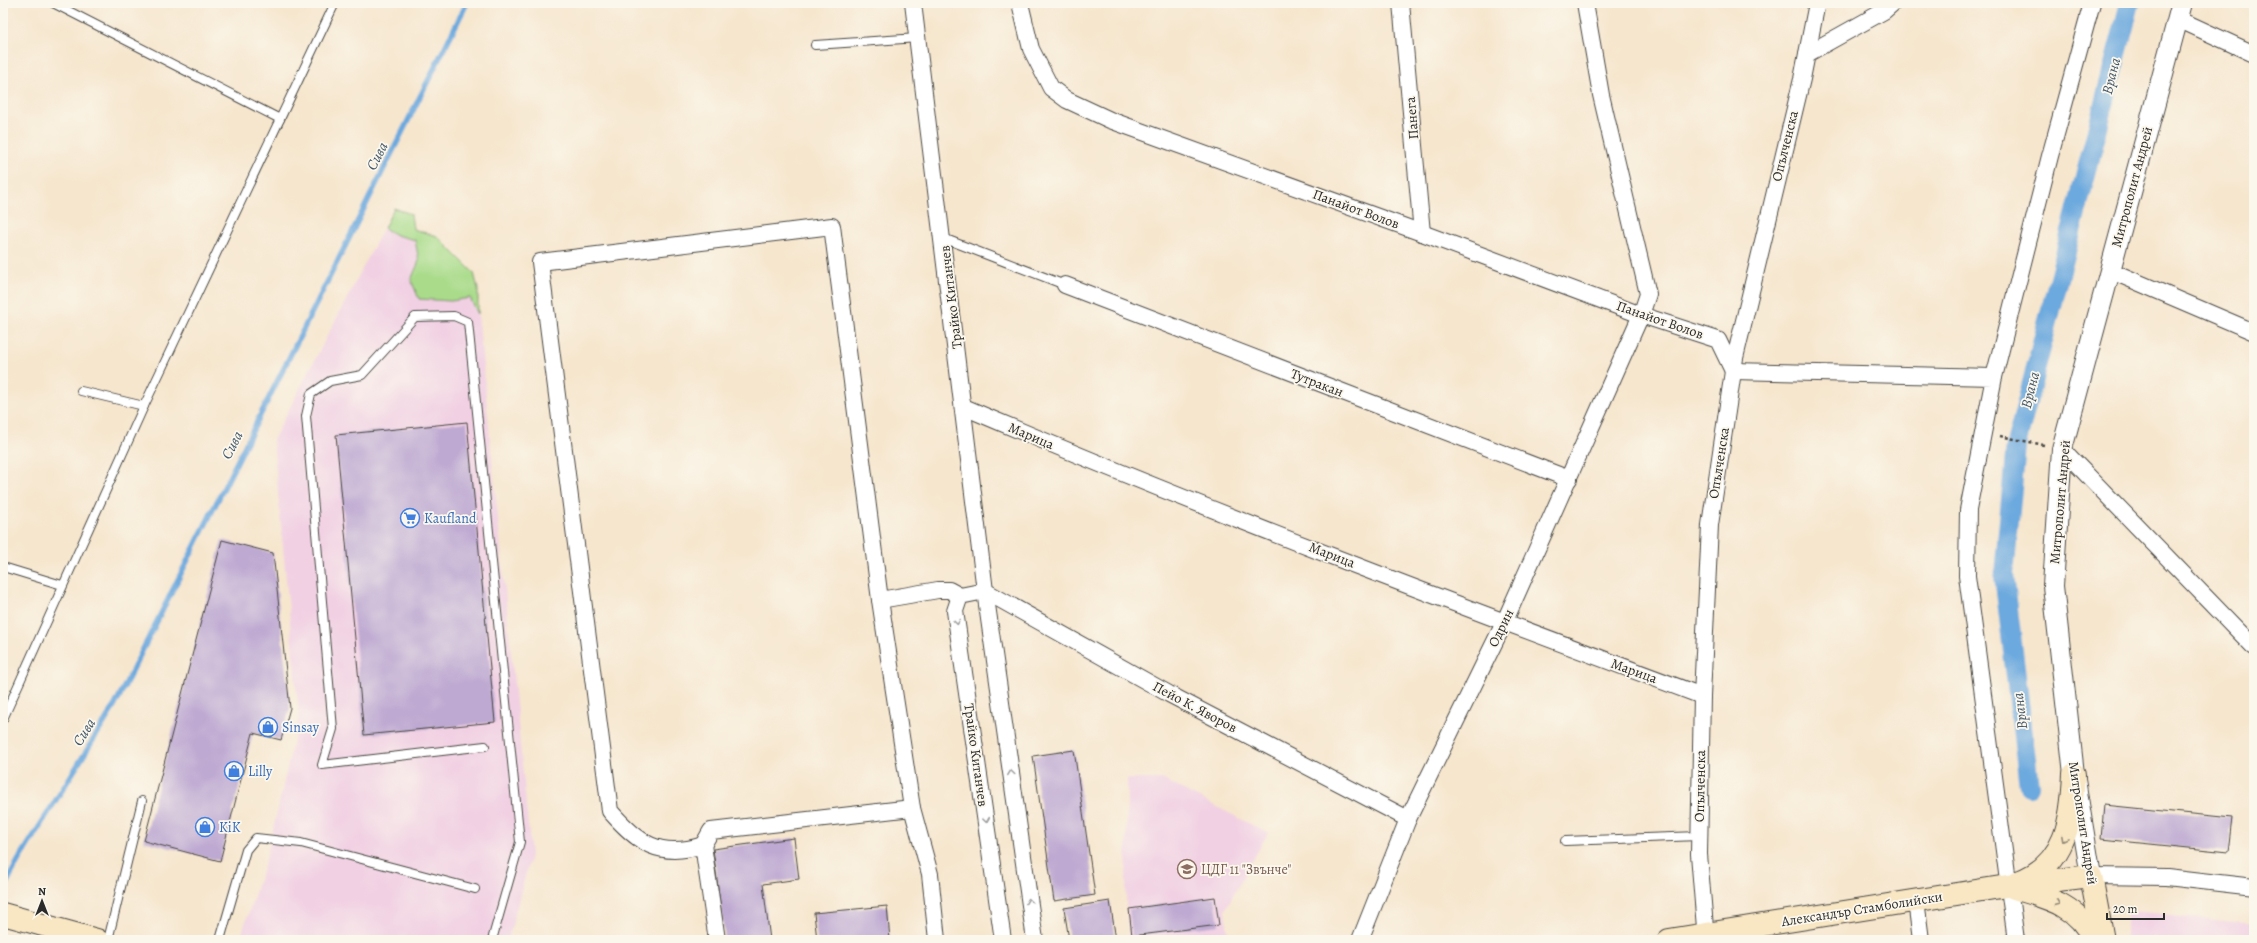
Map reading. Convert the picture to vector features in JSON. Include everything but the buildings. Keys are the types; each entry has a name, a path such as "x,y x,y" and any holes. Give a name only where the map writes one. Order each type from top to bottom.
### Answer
{"main road":[{"path":"2007,886 2024,880 2038,872 2054,856 2066,836 2073,806 2074,774"},
{"path":"2007,886 2091,876"},
{"name":"Митрополит Андрей","path":"2091,876 2103,940"},
{"path":"2007,886 2068,907 2090,930 2094,940"},
{"name":"Александър Стамболийски","path":"1669,940 1706,936 2007,886"},
{"path":"3,914 97,940"}],"street":[{"name":"Трайко Китанчев","path":"913,3 944,238 985,590 1035,940"},
{"name":"Панайот Волов","path":"1020,3 1031,49 1051,88 1067,100 1110,120 1422,233 1641,315 1718,340 1733,371"},
{"name":"Панега","path":"1401,3 1422,233"},
{"name":"Одрин","path":"1360,940 1408,819 1504,623 1569,480 1641,315 1648,294 1601,95 1585,3"},
{"name":"Опълченска","path":"1706,936 1698,854 1702,696 1710,525 1733,371 1807,54 1817,3"},
{"path":"1807,54 1884,10 1893,3"},
{"path":"2016,940 2007,886 1967,576 1968,510 1994,377 2050,156 2092,3"},
{"path":"2180,11 2254,54"},
{"name":"Митрополит Андрей","path":"2091,876 2074,774 2053,586 2056,448 2109,270 2180,11"},
{"path":"703,845 684,851 649,846 626,829 610,811 540,262 832,226 880,600 912,808 930,874 937,940"},
{"path":"2109,270 2254,332"},
{"name":"Тутракан","path":"1065,285 1569,480"},
{"path":"1733,371 1994,377"},
{"name":"Марица","path":"964,407 1075,455 1504,623 1702,696"},
{"path":"2056,448 2254,647"},
{"path":"880,600 938,590 948,590 960,596 985,590"},
{"name":"Пейо К. Яворов","path":"985,590 1169,694 1408,819"},
{"name":"Трайко Китанчев","path":"960,596 955,611 1004,940"},
{"path":"717,940 703,845 711,831 912,808"},
{"path":"2091,876 2167,877 2254,887"},
{"path":"1916,901 1921,940"}],"lane":[{"path":"53,3 280,119"},
{"path":"3,719 62,584 144,406 335,3"},
{"path":"815,45 918,38"},
{"path":"944,238 1065,285"},
{"path":"485,746 322,765 333,729 306,416 311,394 330,381 362,375 415,317 454,316 468,322 520,842 492,940"},
{"path":"81,391 144,406"},
{"path":"3,567 62,584"},
{"path":"108,940 142,801"},
{"path":"1565,841 1699,836"},
{"path":"220,940 246,850 256,838 301,843 430,875 475,889"}],"path":[{"path":"1993,434 2056,448"}],"shaded area":[{"path":"394,208 411,214 413,229 437,236 474,273 478,289 478,314 531,855 508,940 240,940 267,855 299,717 273,440"},
{"name":"ЦДГ 11 \"Звънче\"","path":"1127,779 1162,779 1268,833 1225,910 1229,940 1129,940 1126,904"},
{"path":"2126,910 2254,924 2254,940 2126,940"}],"green space":[{"path":"394,208 411,214 413,229 437,236 474,273 478,289 478,314 470,298 451,301 419,299 411,280 419,261 415,240 396,235 384,228"}],"waterway":[{"name":"Сива","path":"3,890 18,861 115,705 467,3"},
{"name":"Врана","path":"2029,786 2004,575 2016,445 2130,3"}],"place":[{"name":"Kaufland","path":"410,518"},
{"name":"Sinsay","path":"268,727"},
{"name":"Lilly","path":"234,771"},
{"name":"KiK","path":"205,827"},
{"name":"ЦДГ 11 \"Звънче\"","path":"1187,869"}]}
